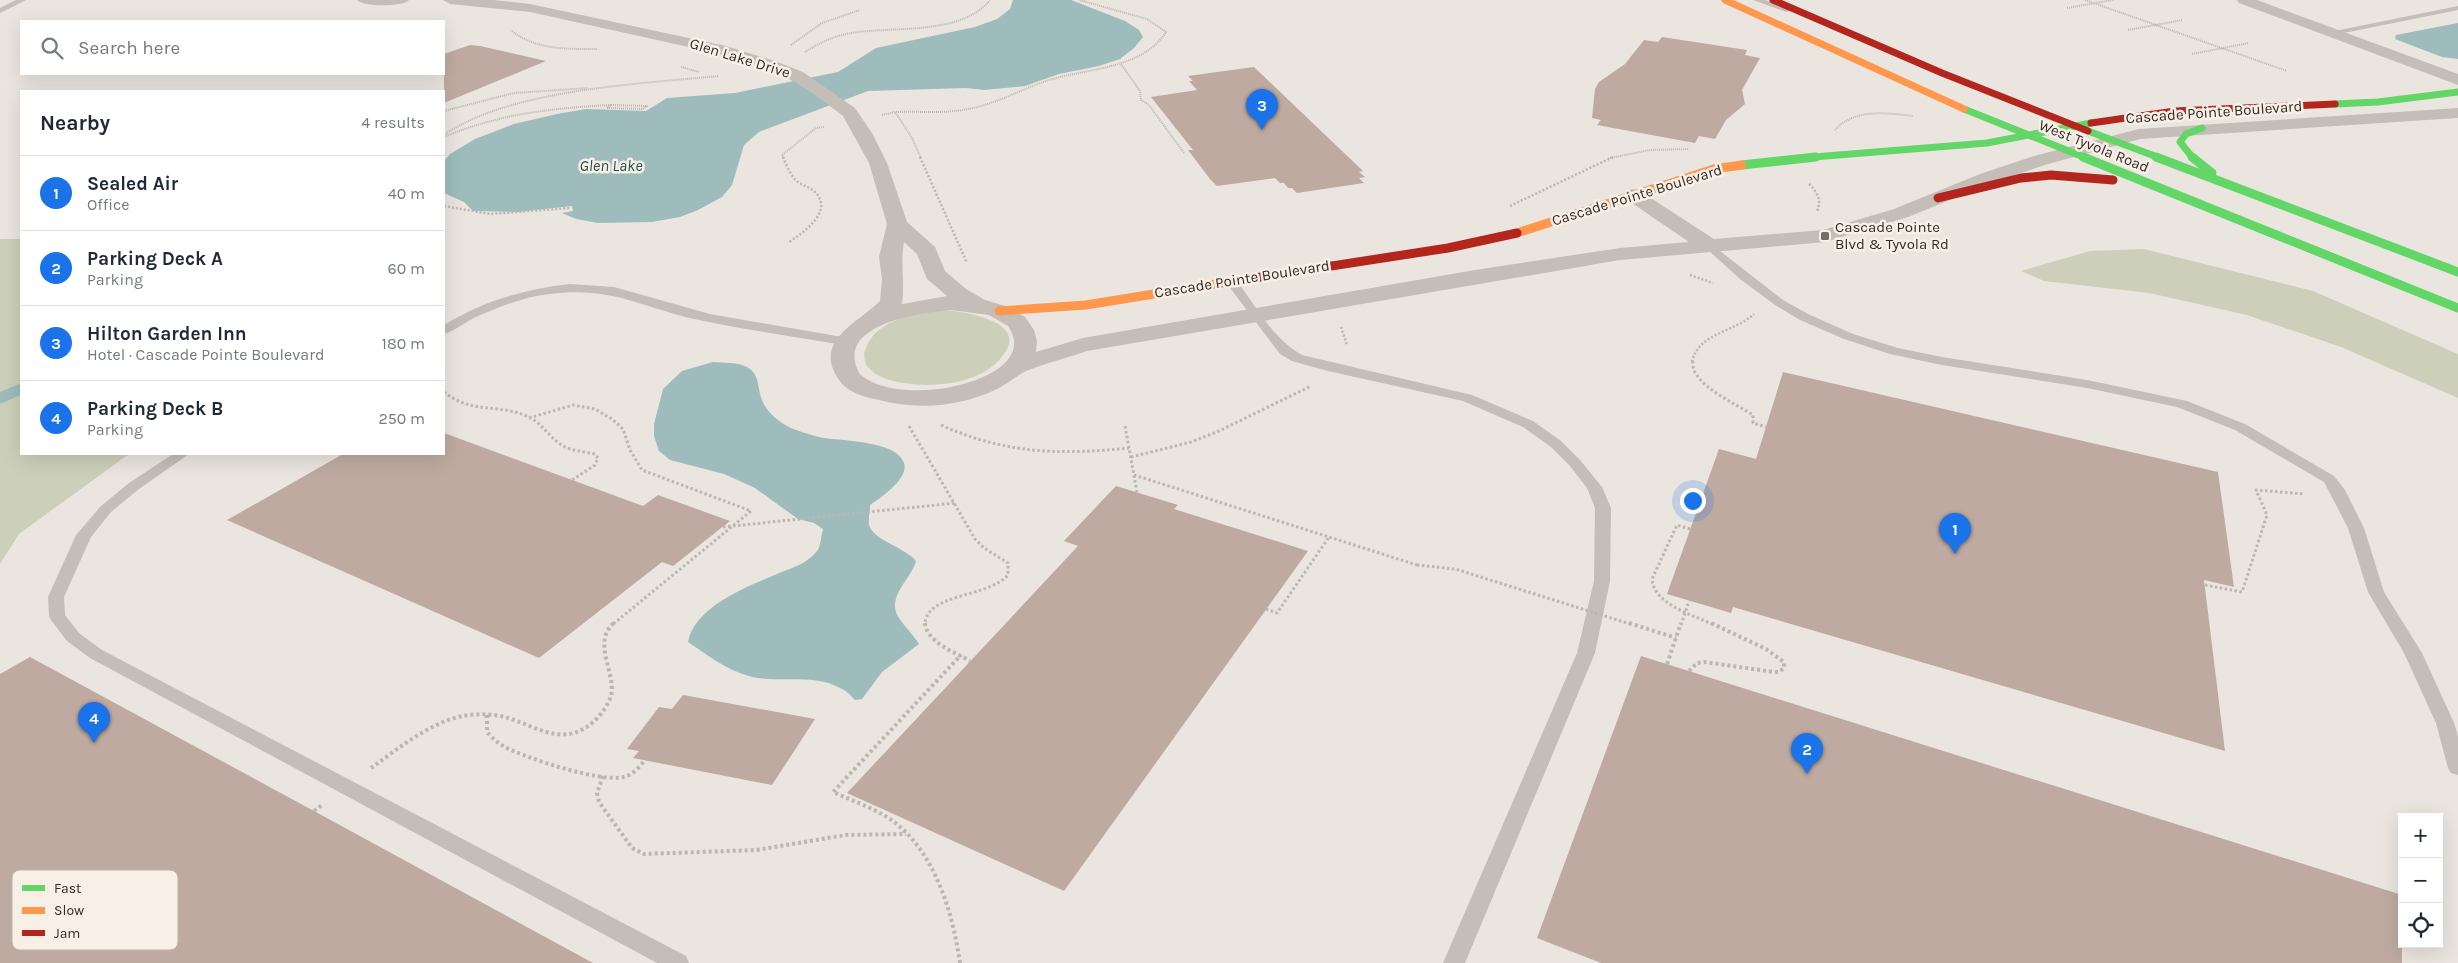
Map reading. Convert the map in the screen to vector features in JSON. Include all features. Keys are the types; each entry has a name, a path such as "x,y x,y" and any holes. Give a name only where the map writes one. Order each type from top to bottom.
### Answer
{"main road":[{"name":"West Tyvola Road","path":"1725,0 1938,98 2066,152 2458,308"},
{"name":"West Tyvola Road","path":"1773,0 1991,94 2108,141 2458,272"},
{"name":"Cascade Pointe Boulevard","path":"988,308 1029,310 1076,305 1448,248 1508,236 1714,169 1780,160 1987,143 2118,118 2175,111 2378,102 2458,92"},
{"path":"1991,94 2059,107"},
{"path":"1938,98 1964,121"},
{"path":"2096,110 2175,111"},
{"path":"2202,128 2186,134 2180,142 2187,155 2197,165 2272,202"},
{"path":"1933,148 1957,135"},
{"path":"1938,198 2021,178 2051,175 2093,177 2126,183 2182,198"}],"street":[{"path":"364,0 402,0"},
{"name":"Glen Lake Drive","path":"450,0 530,8 712,47 770,65 820,90 849,112 863,133 878,162 896,224 890,257 893,279 891,303 873,321"},
{"name":"Glen Lake Drive","path":"510,0 530,8"},
{"path":"2244,0 2334,32 2458,80"},
{"name":"Cascade Pointe Boulevard","path":"1015,367 1084,346 1255,315 1620,254 1826,236 1901,213 1987,178 2066,152 2139,134 2202,128 2373,120 2458,113"},
{"path":"1633,195 1711,247"},
{"path":"896,224 927,252 935,274 958,294 1016,321 1025,334 1026,350 1015,367 994,382 965,393 931,398 898,398 870,391 850,378 842,363 844,348 855,334 873,321 896,311 923,305 951,303 988,308"}],"lane":[{"path":"0,11 22,0"},
{"path":"1758,0 1807,15"},
{"path":"2334,32 2458,8"},
{"path":"1711,247 1755,285 1791,310 1821,325 1889,349 1922,357 2087,383 2181,403 2228,419 2329,479 2356,528 2376,592 2413,653 2445,723 2458,768"},
{"path":"1231,281 1255,315 1285,351 1311,363 1468,398 1528,424 1556,444 1575,463 1594,487 1603,508 1602,581 1586,653 1454,963"},
{"path":"445,329 479,310 506,300 554,290 597,288 617,291 692,314 848,342"},
{"path":"180,455 134,486 106,509 84,535 56,597 57,616 73,637 96,654 678,963"}],"path":[{"path":"770,65 800,54 818,44 850,33 926,27 953,22 982,10 990,0"},
{"path":"895,112 944,112 980,108 1049,80 1121,64 1157,44 1164,37 1166,32 1162,28 1138,16 1099,7 1079,0"},
{"path":"2085,0 2287,71"},
{"path":"2067,8 2113,0"},
{"path":"788,46 800,41 808,31 822,22 860,10"},
{"path":"2128,30 2183,20"},
{"path":"2192,54 2249,43"},
{"path":"1121,64 1140,91 1141,100 1149,105 1184,154"},
{"path":"445,111 472,102 515,93 562,88 596,88 720,76"},
{"path":"445,135 482,116 528,102 596,88"},
{"path":"445,136 494,119 528,111 611,105 647,106 643,109 607,108 611,105"},
{"path":"445,206 461,210 503,213 570,208"},
{"path":"1690,274 1718,285"},
{"path":"1756,311 1745,322 1706,341 1698,348 1692,359 1692,367 1694,372 1708,387 1753,415 1753,424 1766,427"},
{"path":"1131,457 1191,442 1219,431 1316,384 1328,376 1347,348 1340,323"},
{"path":"445,393 461,404 529,418 565,447 595,454 598,458 595,465 572,480"},
{"path":"314,811 420,733 463,716 487,715 506,718 554,735 569,734 584,728 597,719 610,695 604,640 608,628 751,511 642,470 630,450 623,429 612,419 595,409 572,405 529,418"},
{"path":"934,420 950,430 996,445 1036,453 1066,455 1129,448"},
{"path":"907,422 975,539 1008,563 1010,570 1009,575 994,587 942,601 932,608 926,616 924,624 927,633 970,661"},
{"path":"1125,426 1137,492"},
{"path":"1134,475 1417,565 1455,569 1676,638"},
{"path":"2205,585 2242,592 2267,515 2256,490 2341,498"},
{"path":"722,527 955,503"},
{"path":"1690,529 1677,525 1652,579 1652,587 1656,595 1668,603 1766,649 1784,662 1784,668 1779,672 1704,662 1697,663 1690,671"},
{"path":"1266,610 1277,613 1329,537"},
{"path":"1667,664 1689,601"},
{"path":"960,963 950,913 936,877 906,834 889,819 833,792 961,655"},
{"path":"487,715 487,732 505,748 543,761 603,776 623,777 638,768 646,760"},
{"path":"603,776 597,793 600,802 632,848 644,854 757,850 846,835 906,834"}],"green space":[{"path":"0,239 20,239 20,455 128,455 19,534 0,564"},
{"path":"2144,249 2313,291 2458,354 2458,398 2341,347 2247,315 2149,293 2044,281 2021,271 2090,251"},
{"path":"944,310 981,317 993,321 1003,328 1009,336 1008,346 1000,359 980,374 968,379 942,384 904,383 884,378 870,370 864,357 865,350 871,338 879,330 899,319"}],"water":[{"name":"Glen Lake","path":"1013,0 1071,0 1125,21 1139,30 1143,37 1134,48 1120,59 1099,66 1059,74 1025,86 984,90 966,88 868,91 759,132 744,145 732,185 722,197 680,217 652,222 598,223 576,219 562,213 573,211 572,206 517,212 473,211 464,202 445,193 445,160 450,154 475,139 514,124 586,109 646,111 667,98 735,93 838,72 876,48 975,27 997,19 1010,9"},
{"path":"2458,23 2458,59 2442,57 2395,39 2396,35"},
{"path":"713,362 739,364 751,370 756,377 762,400 767,409 774,417 787,426 824,438 881,446 891,450 904,463 902,475 898,481 870,505 869,525 883,540 905,552 916,561 899,592 895,605 897,615 919,644 882,672 862,699 855,700 842,689 819,681 749,676 717,662 688,642 693,629 711,608 751,585 799,565 813,555 820,544 823,529 814,523 798,519 755,488 724,474 670,460 659,451 654,436 654,424 663,389 682,371"}],"building":[{"path":"1662,37 1747,50 1745,55 1760,58 1742,90 1745,104 1726,120 1715,139 1699,136 1695,143 1597,125 1601,120 1592,118 1595,89 1599,82 1625,64 1644,40 1658,42"},
{"path":"470,45 546,61 445,103 445,54"},
{"path":"1254,67 1363,171 1359,172 1365,177 1359,178 1364,183 1297,193 1275,178 1217,186 1210,179 1188,150 1193,150 1151,97 1197,90 1189,81 1193,81 1188,76"},
{"path":"1783,372 2218,472 2234,587 2204,580 2225,751 1733,607 1731,613 1667,594 1719,449 1756,459"},
{"path":"445,433 643,506 658,495 730,521 673,566 662,562 539,658 227,520 341,455 445,455"},
{"path":"1116,486 1178,505 1174,509 1308,551 1064,891 847,793 1078,546 1064,541"},
{"path":"1641,656 2398,894 2398,948 2402,948 2402,963 1601,963 1537,938"},
{"path":"30,657 593,963 0,963 0,674"},
{"path":"683,695 815,719 772,785 633,758 639,751 627,749 659,707 672,709"}],"waterway":[{"path":"0,398 20,389"}],"traffic: fast":[{"path":"2335,104 2378,102 2458,92"},
{"path":"1964,109 2458,308"},
{"path":"1742,165 1780,160 1987,143 2091,123"},
{"path":"2202,128 2186,134 2180,142 2194,160 2212,173"},
{"path":"2088,131 2458,272"}],"traffic: slow":[{"path":"1725,0 1964,109"},
{"path":"1517,233 1714,169 1742,165"},
{"path":"999,311 1086,305 1228,282"}],"traffic: jam":[{"path":"1773,0 1942,73 2088,131"},
{"path":"2091,123 2175,111 2335,104"},
{"path":"1938,198 2021,178 2051,175 2113,180"},
{"path":"1228,282 1448,248 1517,233"}],"place":[{"name":"Hilton Garden Inn","path":"1262,130"},
{"name":"Cascade Pointe Blvd & Tyvola Rd","path":"1825,236"},
{"name":"Sealed Air","path":"1955,554"},
{"name":"Parking Deck B","path":"94,743"},
{"name":"Parking Deck A","path":"1807,774"}]}
